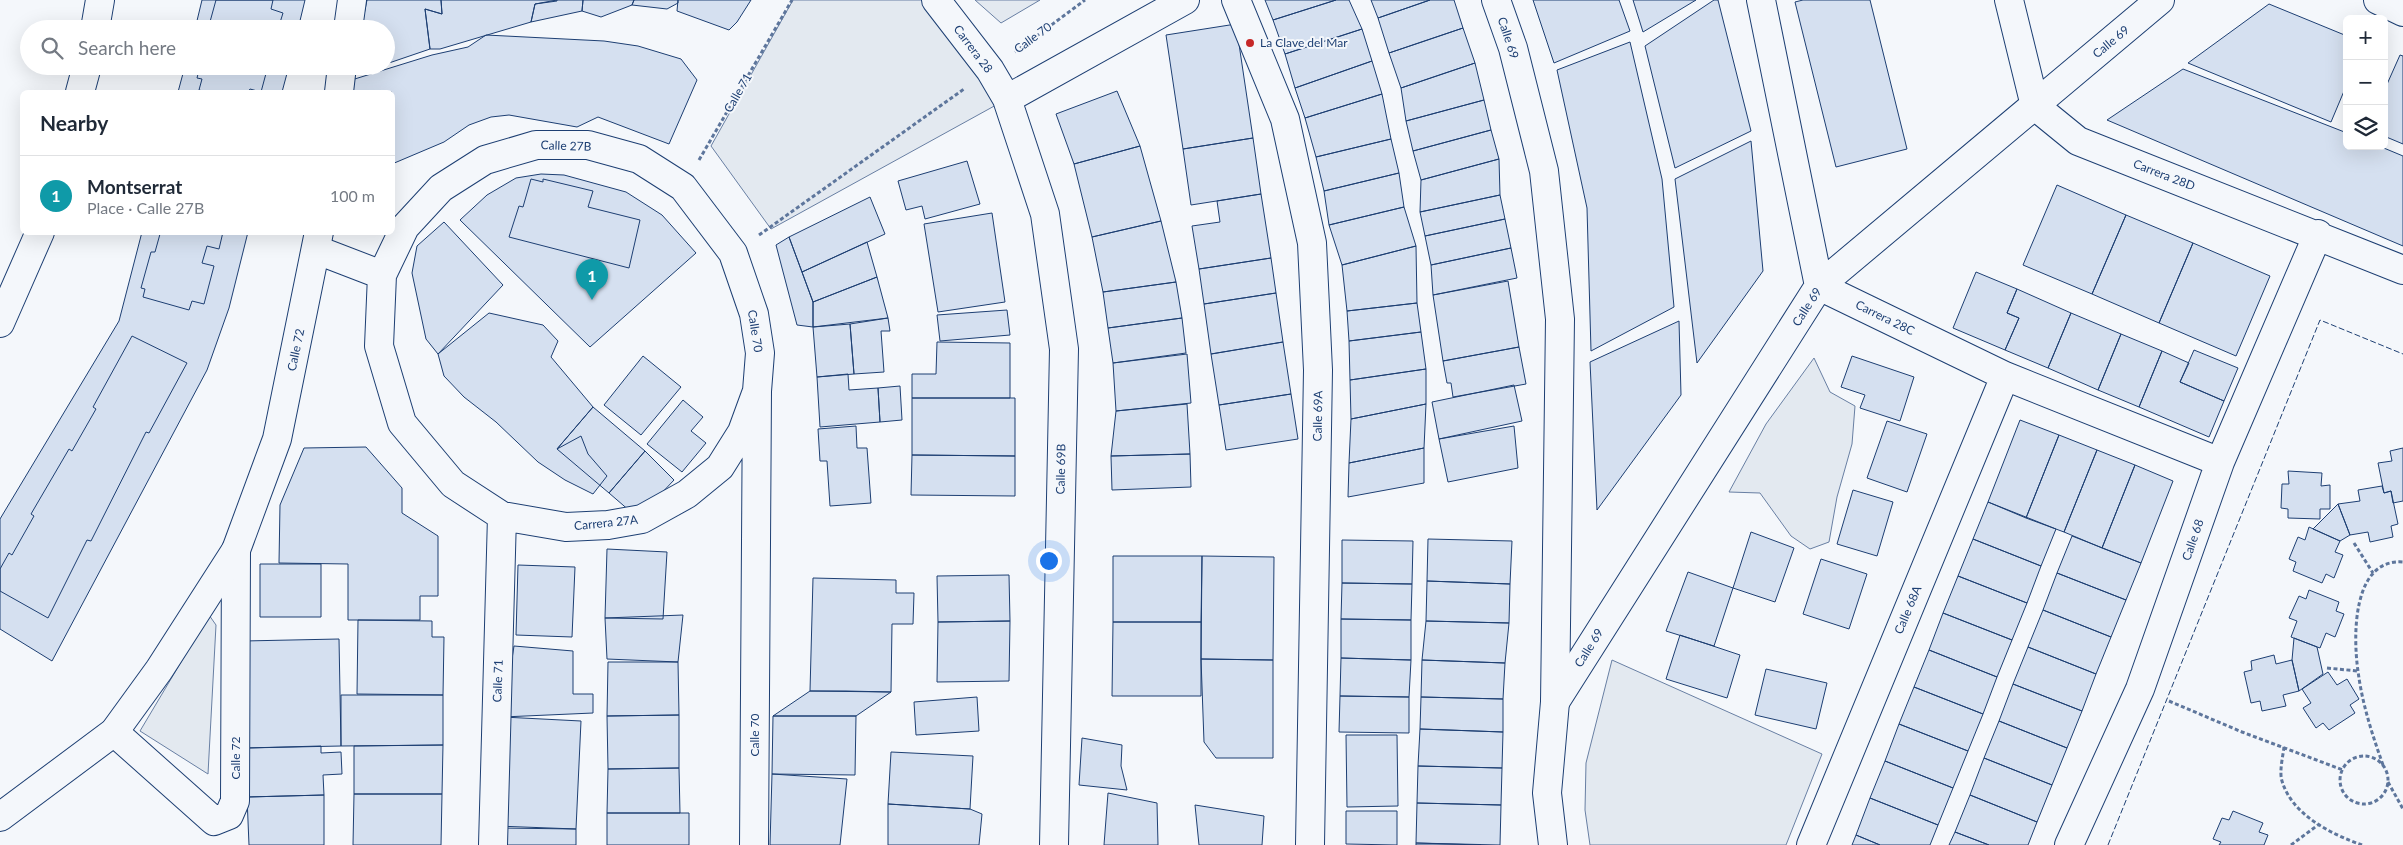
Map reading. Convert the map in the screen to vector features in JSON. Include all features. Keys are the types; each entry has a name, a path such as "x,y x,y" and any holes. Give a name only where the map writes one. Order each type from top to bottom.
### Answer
{"street":[{"path":"97,20 100,0"},
{"path":"349,20 352,0"},
{"name":"Carrera 28","path":"936,0 990,70 1007,100"},
{"path":"1007,100 1185,0"},
{"name":"Calle 69A","path":"1236,0 1285,119 1312,243 1318,370 1310,845"},
{"name":"Calle 69","path":"1496,0 1513,48 1544,172 1560,319 1555,702 1547,793 1553,845"},
{"path":"1761,0 1819,286"},
{"path":"2009,0 2035,106"},
{"name":"Calle 69","path":"1555,702 1819,286 2160,0"},
{"path":"2378,0 2403,12"},
{"path":"81,90 85,75"},
{"path":"339,90 341,75"},
{"name":"Calle 69B","path":"1007,100 1045,214 1064,349 1054,845"},
{"name":"Carrera 28D","path":"2035,106 2078,141 2318,234 2403,270"},
{"name":"Calle 27B","path":"382,274 405,227 441,188 485,160 536,145 588,145 639,159 683,187 734,253"},
{"name":"Calle 68","path":"2069,845 2140,689 2220,462 2318,234"},
{"path":"0,323 39,235"},
{"path":"318,241 382,274"},
{"name":"Calle 72","path":"0,817 114,732 159,670 236,550 277,439 318,241"},
{"name":"Calle 70","path":"734,253 754,314 760,353 757,391 754,845"},
{"name":"Carrera 27A","path":"382,274 379,346 402,423 453,484 502,516 566,527 608,525 642,519 687,494 720,467 742,432 757,391"},
{"name":"Carrera 28C","path":"1819,286 2005,376 2220,462"},
{"name":"Calle 68A","path":"1810,845 2005,376"},
{"name":"Calle 71","path":"494,845 502,516"},
{"name":"Calle 72","path":"114,732 214,821 229,815 236,801 236,550"}],"path":[{"name":"Calle 71","path":"683,187 792,0"},
{"name":"Calle 70","path":"734,253 1085,0"},
{"path":"2354,543 2373,573"},
{"path":"2403,562 2385,564 2373,573 2364,585 2356,622 2358,671 2369,725 2388,782 2403,809"},
{"path":"2327,668 2358,671"},
{"path":"2140,689 2242,732 2284,746 2342,770"},
{"path":"2284,746 2281,780 2294,803 2318,825 2362,845"},
{"path":"2382,765 2375,758 2366,756 2348,762 2342,770 2340,778 2341,788 2353,802 2364,804 2380,799 2388,782"},
{"path":"2291,845 2318,825"}],"shaded area":[{"path":"793,0 927,0 1007,99 771,229 711,146"},
{"path":"975,0 1040,0 1001,23"},
{"path":"1814,358 1830,392 1855,406 1852,444 1837,497 1829,542 1810,549 1791,536 1760,493 1729,492 1766,424"},
{"path":"209,615 216,625 208,774 140,731"},
{"path":"1612,660 1822,754 1786,845 1590,845 1585,810 1586,763"}],"building":[{"path":"202,0 305,0 300,20 197,20"},
{"path":"216,0 273,0 271,9 283,13 281,20 210,20"},
{"path":"367,0 441,0 442,14 425,9 430,49 395,61 395,20 363,20"},
{"path":"441,0 557,1 535,4 531,22 440,49 430,49 425,9 442,14"},
{"path":"557,0 583,0 582,11 531,22 535,4"},
{"path":"583,0 634,0 632,5 601,17 582,11"},
{"path":"634,0 678,0 678,3 667,9 632,5"},
{"path":"678,0 751,0 737,22 729,30 677,11"},
{"path":"1265,0 1336,0 1273,20"},
{"path":"1336,0 1349,0 1362,29 1285,54 1273,20"},
{"path":"1371,0 1430,0 1378,18"},
{"path":"1430,0 1454,0 1463,28 1389,53 1378,18"},
{"path":"1533,0 1619,0 1630,31 1554,63"},
{"path":"1633,0 1696,0 1643,32"},
{"path":"1714,0 1718,0 1751,131 1675,168 1645,46"},
{"path":"1803,0 1870,0 1907,149 1836,167 1795,2"},
{"path":"2269,4 2343,34 2343,94 2331,122 2188,63"},
{"path":"1236,24 1253,138 1183,149 1166,35"},
{"path":"1463,28 1475,63 1401,88 1389,53"},
{"path":"1362,29 1372,61 1295,88 1285,54"},
{"path":"486,35 604,41 638,46 681,59 697,80 669,144 598,117 577,127 509,115 491,117 469,125 444,142 395,163 395,90 343,90 345,82 368,75 395,75 395,66 432,55 468,47"},
{"path":"1630,42 1662,179 1674,307 1591,351 1587,208 1557,70"},
{"path":"2400,55 2403,56 2403,144 2388,138 2388,82"},
{"path":"1372,61 1382,94 1305,118 1295,88"},
{"path":"1475,63 1484,100 1406,121 1401,88"},
{"path":"2183,69 2343,131 2343,150 2388,150 2403,156 2403,246 2107,120"},
{"path":"183,75 287,75 283,90 179,90"},
{"path":"198,75 266,75 262,90 199,90 202,79 197,78"},
{"path":"1117,91 1140,146 1074,164 1056,114"},
{"path":"1382,94 1391,139 1316,157 1305,118"},
{"path":"1484,100 1491,130 1413,151 1406,121"},
{"path":"1491,130 1499,159 1421,180 1413,151"},
{"path":"1253,138 1261,194 1191,205 1183,149"},
{"path":"1391,139 1399,173 1324,191 1316,157"},
{"path":"1751,141 1763,271 1697,363 1675,179"},
{"path":"1140,146 1161,221 1092,237 1074,164"},
{"path":"1499,159 1500,195 1420,212 1421,180"},
{"path":"967,161 980,204 925,219 922,206 906,210 898,181"},
{"path":"1399,173 1404,207 1329,225 1324,191"},
{"path":"541,174 564,175 626,192 662,215 696,253 590,347 460,220 487,195 516,178"},
{"path":"531,179 543,182 543,179 593,191 588,207 640,220 629,268 509,237 519,206 523,207"},
{"path":"2057,185 2126,215 2092,294 2023,265"},
{"path":"1261,194 1271,258 1199,269 1192,226 1220,222 1217,201"},
{"path":"1500,195 1505,219 1425,236 1420,212"},
{"path":"870,197 885,234 802,272 789,237"},
{"path":"1404,207 1416,246 1342,265 1329,225"},
{"path":"992,213 1005,302 938,312 924,224"},
{"path":"2126,215 2193,243 2159,323 2092,294"},
{"path":"1505,219 1511,248 1431,265 1425,236"},
{"path":"1161,221 1176,282 1103,292 1092,237"},
{"path":"444,222 503,285 438,354 426,339 412,273 417,246"},
{"path":"141,235 247,235 229,308 207,370 52,661 0,629 0,519 119,321"},
{"path":"160,235 222,235 219,249 207,246 202,263 214,266 204,304 192,301 189,310 143,297 145,289 141,288 151,252 155,252"},
{"path":"789,237 813,302 813,327 797,325 776,245"},
{"path":"867,242 877,277 813,302 802,272"},
{"path":"2193,243 2270,276 2236,356 2159,323"},
{"path":"1416,246 1417,303 1347,311 1342,265"},
{"path":"1511,248 1517,278 1433,295 1431,265"},
{"path":"1271,258 1276,293 1204,304 1199,269"},
{"path":"1976,272 2017,289 2007,313 2019,318 2005,350 1953,328"},
{"path":"877,277 888,318 813,327 813,302"},
{"path":"1508,281 1519,347 1443,361 1433,295"},
{"path":"1176,282 1182,318 1108,328 1103,292"},
{"path":"2017,289 2071,313 2048,368 2005,350 2019,318 2007,313"},
{"path":"1276,293 1283,342 1211,354 1204,304"},
{"path":"1417,303 1421,332 1349,341 1347,311"},
{"path":"1007,310 1010,335 940,341 937,315"},
{"path":"489,313 543,325 558,341 551,357 593,407 557,449 581,436 588,454 607,476 593,494 565,480 538,462 496,422 464,397 444,376 438,354"},
{"path":"2071,313 2121,334 2098,390 2048,368"},
{"path":"888,318 890,331 881,331 884,372 854,374 850,324"},
{"path":"1182,318 1186,353 1113,363 1108,328"},
{"path":"1679,321 1681,395 1597,510 1590,362"},
{"path":"850,324 854,374 817,377 813,327"},
{"path":"1421,332 1426,369 1350,380 1349,341"},
{"path":"2121,334 2162,351 2139,407 2098,390"},
{"path":"132,336 187,363 149,433 146,432 91,541 87,540 48,618 0,591 0,569 9,553 12,555 34,516 31,514 69,449 72,451 96,409 93,407"},
{"path":"937,342 1010,343 1010,398 912,398 912,374 936,374"},
{"path":"1283,342 1291,394 1219,405 1211,354"},
{"path":"1519,347 1526,384 1453,397 1451,383 1447,383 1443,361"},
{"path":"2194,350 2238,368 2224,401 2180,382"},
{"path":"2162,351 2189,363 2180,382 2224,401 2209,437 2139,407"},
{"path":"1187,354 1191,403 1116,411 1113,363"},
{"path":"643,356 681,387 641,435 604,405"},
{"path":"1852,356 1914,377 1900,421 1860,408 1865,395 1841,387"},
{"path":"1426,369 1426,404 1351,419 1350,380"},
{"path":"848,374 849,390 878,388 880,422 820,427 817,377"},
{"path":"1514,385 1522,421 1439,439 1432,402"},
{"path":"900,386 902,420 880,422 878,388"},
{"path":"1291,394 1298,439 1226,450 1219,405"},
{"path":"912,398 1015,398 1015,456 912,455"},
{"path":"683,400 703,417 691,431 706,443 682,472 647,444"},
{"path":"1187,404 1190,454 1111,456 1116,411"},
{"path":"1426,404 1424,448 1349,463 1351,419"},
{"path":"593,407 645,451 609,493 557,449"},
{"path":"2020,420 2059,435 2026,518 1988,502"},
{"path":"1887,421 1927,434 1907,492 1867,478"},
{"path":"856,426 857,448 867,448 871,503 830,506 827,461 820,461 818,429"},
{"path":"1514,426 1518,468 1448,482 1439,439"},
{"path":"2059,435 2097,450 2064,532 2026,518"},
{"path":"366,447 402,488 402,513 438,536 438,596 420,596 420,620 348,620 348,564 279,563 280,505 304,448"},
{"path":"1424,448 1424,483 1348,497 1349,463"},
{"path":"2403,448 2403,501 2393,503 2391,491 2384,493 2378,463 2392,461 2390,451"},
{"path":"2097,450 2135,465 2102,548 2064,532"},
{"path":"645,451 674,480 638,518 609,493"},
{"path":"1190,454 1191,487 1112,490 1111,456"},
{"path":"912,455 1015,456 1015,496 911,495"},
{"path":"2135,465 2173,481 2141,563 2102,548"},
{"path":"2288,471 2322,473 2321,486 2330,485 2330,509 2320,509 2320,519 2288,518 2288,509 2281,508 2282,484 2289,484"},
{"path":"2382,486 2384,493 2391,491 2398,524 2391,526 2393,537 2370,542 2368,532 2350,535 2338,504 2360,501 2358,490"},
{"path":"1853,490 1893,502 1877,556 1837,544"},
{"path":"1988,502 2056,529 2041,566 1973,539"},
{"path":"2338,504 2350,535 2340,541 2313,529"},
{"path":"2309,527 2340,541 2335,552 2343,555 2334,578 2326,574 2322,583 2293,571 2296,562 2289,559 2298,537 2305,540"},
{"path":"1751,532 1794,548 1775,602 1733,588"},
{"path":"2072,536 2141,563 2126,600 2057,573"},
{"path":"1428,539 1512,541 1510,584 1427,581"},
{"path":"1973,539 2041,566 2027,603 1958,576"},
{"path":"1342,540 1413,541 1412,584 1342,583"},
{"path":"607,549 667,552 663,619 605,618"},
{"path":"1113,556 1202,556 1201,622 1113,622"},
{"path":"1202,556 1274,557 1273,660 1201,659"},
{"path":"1821,559 1867,574 1849,629 1803,614"},
{"path":"260,564 321,564 321,617 260,617"},
{"path":"518,565 575,567 572,637 516,635"},
{"path":"1688,572 1733,588 1714,646 1666,631"},
{"path":"2057,573 2126,600 2111,637 2043,610"},
{"path":"1009,575 1010,621 938,622 937,576"},
{"path":"1958,576 2027,603 2012,640 1943,613"},
{"path":"813,578 896,580 896,593 914,593 913,624 892,624 891,692 810,691"},
{"path":"1427,581 1510,584 1509,623 1426,621"},
{"path":"1342,583 1412,584 1411,620 1341,619"},
{"path":"2309,590 2339,602 2336,611 2344,614 2335,637 2326,633 2320,648 2291,637 2297,621 2289,618 2299,596 2306,599"},
{"path":"2043,610 2111,637 2096,674 2028,647"},
{"path":"1943,613 2012,640 1997,677 1929,650"},
{"path":"683,615 678,662 607,659 605,618"},
{"path":"1341,619 1411,620 1411,660 1341,658"},
{"path":"358,620 432,621 432,637 444,637 443,695 357,694"},
{"path":"1010,621 1009,681 937,682 938,622"},
{"path":"1426,621 1509,623 1505,663 1422,660"},
{"path":"1113,622 1201,622 1201,696 1112,696"},
{"path":"1680,635 1740,655 1727,698 1666,679"},
{"path":"2294,638 2317,647 2323,674 2299,691 2292,660"},
{"path":"339,639 341,746 246,748 244,641"},
{"path":"514,646 573,651 573,694 593,694 593,713 503,717"},
{"path":"2028,647 2096,674 2082,711 2013,684"},
{"path":"1929,650 1997,677 1983,714 1914,687"},
{"path":"2274,655 2276,664 2292,660 2299,691 2283,695 2286,706 2262,711 2260,701 2251,703 2244,672 2252,670 2251,661"},
{"path":"1341,658 1411,660 1409,697 1340,696"},
{"path":"1201,659 1273,660 1273,758 1216,758 1204,742"},
{"path":"1422,660 1505,663 1503,699 1421,697"},
{"path":"608,662 678,662 679,715 607,716"},
{"path":"1766,669 1827,683 1816,729 1755,715"},
{"path":"2328,672 2337,685 2347,679 2359,699 2350,705 2355,713 2329,730 2323,723 2316,728 2303,708 2311,703 2302,689"},
{"path":"2013,684 2082,711 2067,748 1999,721"},
{"path":"1914,687 1983,714 1968,751 1899,724"},
{"path":"810,691 891,692 856,716 773,716"},
{"path":"341,695 443,695 443,745 341,746"},
{"path":"1340,696 1409,697 1409,733 1339,732"},
{"path":"977,697 979,731 916,735 914,702"},
{"path":"1421,697 1503,699 1503,732 1420,729"},
{"path":"679,715 679,768 608,769 607,716"},
{"path":"773,716 856,716 855,775 772,774"},
{"path":"503,717 581,721 576,829 496,826"},
{"path":"1999,721 2067,748 2052,785 1984,758"},
{"path":"1899,724 1968,751 1953,788 1885,761"},
{"path":"1420,729 1503,732 1502,768 1418,766"},
{"path":"1346,735 1397,735 1398,806 1347,807"},
{"path":"1082,738 1122,745 1121,766 1127,790 1079,785"},
{"path":"443,745 442,794 354,794 354,746"},
{"path":"321,746 321,753 341,752 342,774 323,775 324,795 247,797 246,748"},
{"path":"891,752 973,756 970,809 888,804"},
{"path":"1984,758 2052,785 2037,822 1970,795"},
{"path":"1885,761 1953,788 1938,825 1870,798"},
{"path":"1418,766 1502,768 1501,805 1417,803"},
{"path":"679,768 680,813 607,813 608,769"},
{"path":"772,774 847,779 840,845 770,845"},
{"path":"1108,793 1157,803 1158,845 1104,845"},
{"path":"354,794 442,794 441,845 353,845"},
{"path":"324,795 324,845 249,845 247,797"},
{"path":"1970,795 2037,822 2028,845 1989,845 1955,832"},
{"path":"1870,798 1938,825 1930,845 1880,845 1856,835"},
{"path":"1417,803 1501,805 1500,845 1416,843"},
{"path":"888,804 970,809 982,814 979,845 888,845"},
{"path":"1195,805 1264,816 1262,845 1199,845"},
{"path":"1346,811 1397,811 1397,845 1346,844"},
{"path":"2233,811 2263,823 2259,832 2268,835 2264,845 2219,845 2221,842 2213,839 2222,818 2229,820"},
{"path":"607,813 689,813 689,845 607,845"},
{"path":"500,828 576,829 576,845 500,845"},
{"path":"1955,832 1989,845 1949,845"},
{"path":"1856,835 1880,845 1852,845"},
{"path":"1416,843 1481,845 1416,845"}],"fence":[{"path":"2108,845 2320,320 2403,354"}],"place":[{"name":"La Clave del Mar","path":"1250,43"},
{"name":"Montserrat","path":"592,300"}]}
